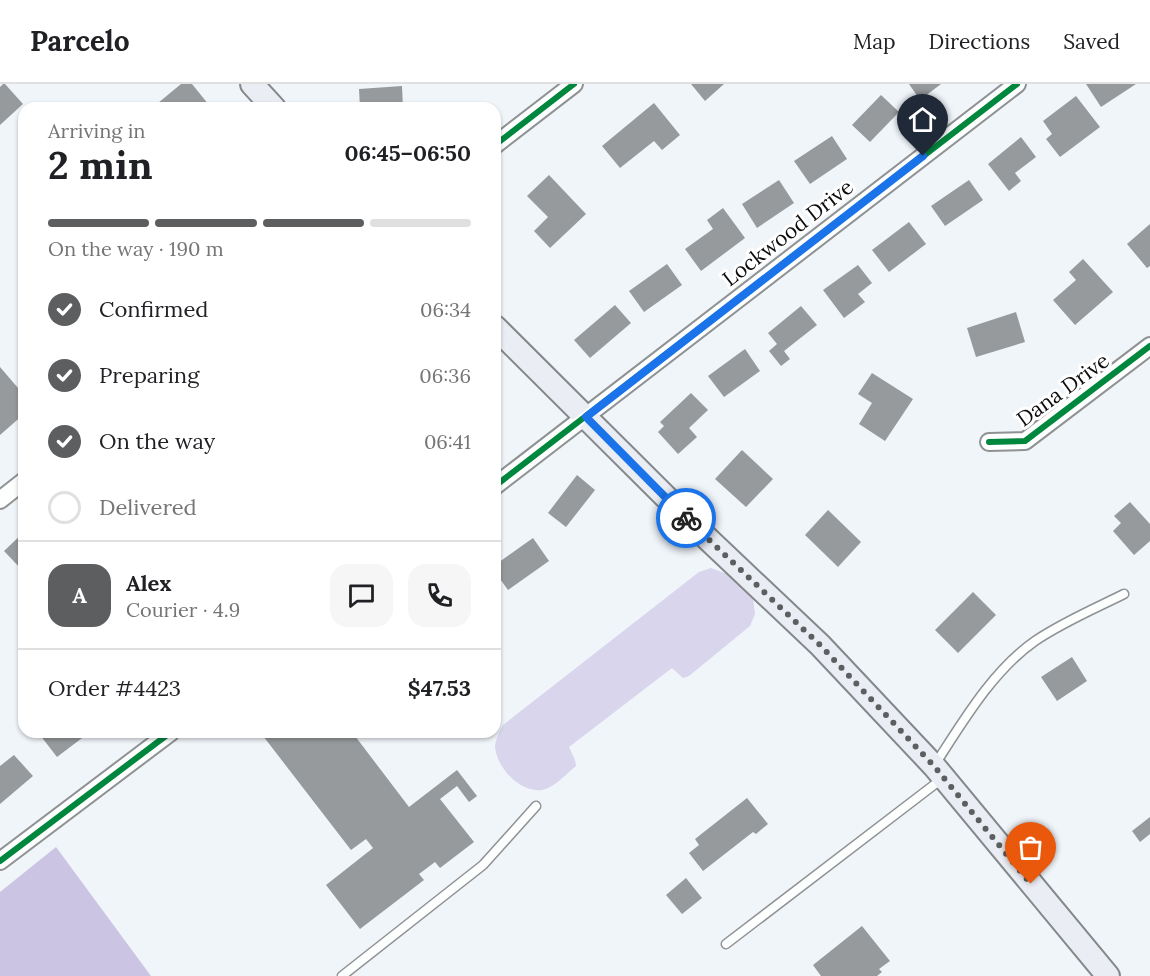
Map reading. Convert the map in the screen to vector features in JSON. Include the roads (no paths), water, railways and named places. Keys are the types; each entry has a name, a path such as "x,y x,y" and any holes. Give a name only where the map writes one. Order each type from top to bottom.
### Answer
{"main road":[{"path":"252,84 268,102"},
{"path":"501,333 709,540 820,645 939,772 1107,976"}],"street":[{"path":"501,140 574,84"},
{"name":"Lockwood Drive","path":"501,481 1017,84"},
{"name":"Dana Drive","path":"989,442 1025,441 1150,346"},
{"path":"0,500 18,486"},
{"path":"0,861 163,738"}],"lane":[{"path":"726,944 939,772 974,705 1005,668 1033,642 1066,622 1124,594"},
{"path":"342,976 483,866 536,806"}]}
